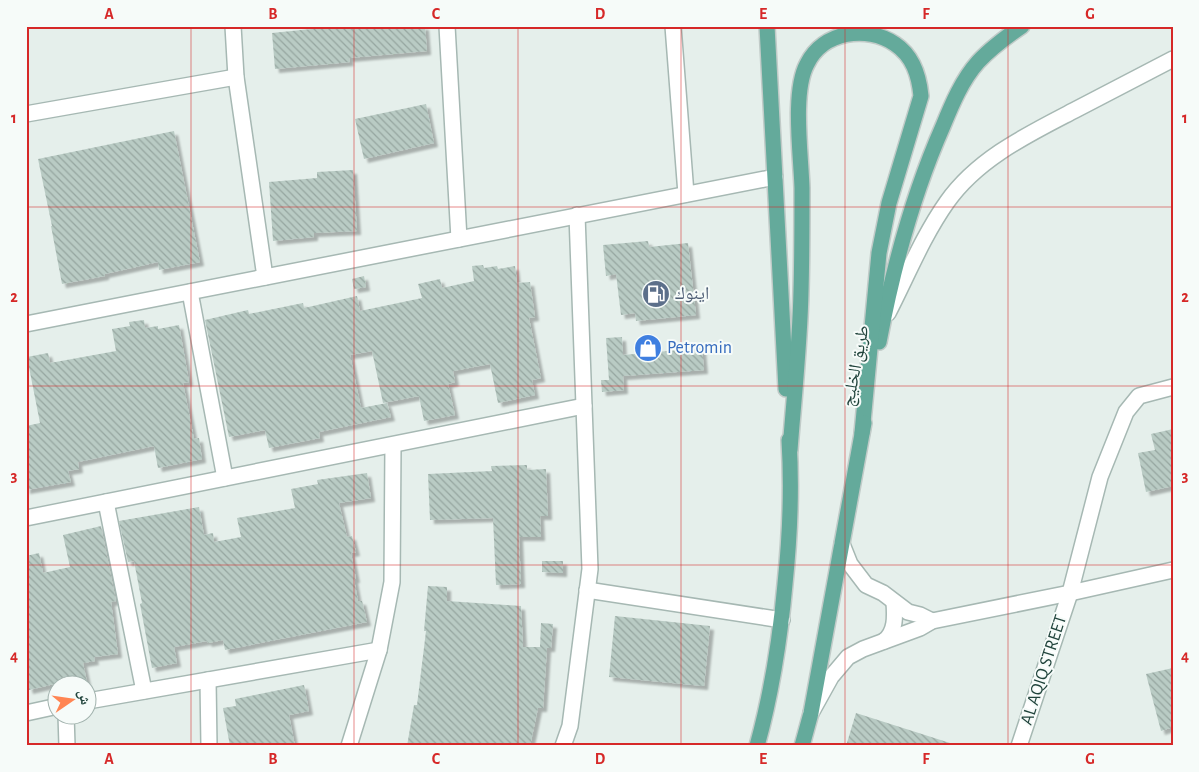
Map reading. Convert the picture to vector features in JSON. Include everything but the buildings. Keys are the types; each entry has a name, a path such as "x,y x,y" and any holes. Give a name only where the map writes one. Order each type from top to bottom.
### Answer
{"main road":[{"path":"756,746 768,706 782,620 790,528 790,450 767,26"},
{"name":"طريق الخليج","path":"802,746 811,712 883,323 901,248 921,181 951,105 965,80 977,63 993,47 1022,26"},
{"path":"790,450 801,293 802,188 799,100 801,80 807,63 814,53 827,42 842,35 859,32 875,34 890,40 903,49 912,62 919,78 921,96 889,203 879,253 862,433"}],"street":[{"path":"233,26 236,77 265,277"},
{"path":"447,26 459,239"},
{"path":"673,26 686,194"},
{"path":"883,323 931,228 948,201 964,182 984,164 1030,134 1173,59"},
{"path":"26,114 236,77"},
{"path":"26,324 776,177"},
{"path":"563,746 570,726 590,569 577,215"},
{"path":"190,292 225,478"},
{"name":"AL AQIQ STREET","path":"1019,746 1070,593 1100,477 1126,412 1139,396 1173,387"},
{"path":"26,518 584,406"},
{"path":"349,746 378,650 392,582 393,445"},
{"path":"106,502 144,691"},
{"path":"842,544 850,564 866,585 883,593 908,612 932,621"},
{"path":"811,712 831,677 848,657 863,649 920,628 932,621 1173,570"},
{"path":"587,590 782,620"},
{"path":"884,641 889,637 893,626 895,615 894,602"},
{"path":"98,699 378,650"},
{"path":"208,680 210,746"},
{"path":"26,713 48,708"},
{"path":"66,724 67,746"}],"place":[{"name":"اينوك","path":"656,294"},
{"name":"Petromin","path":"648,348"}]}
